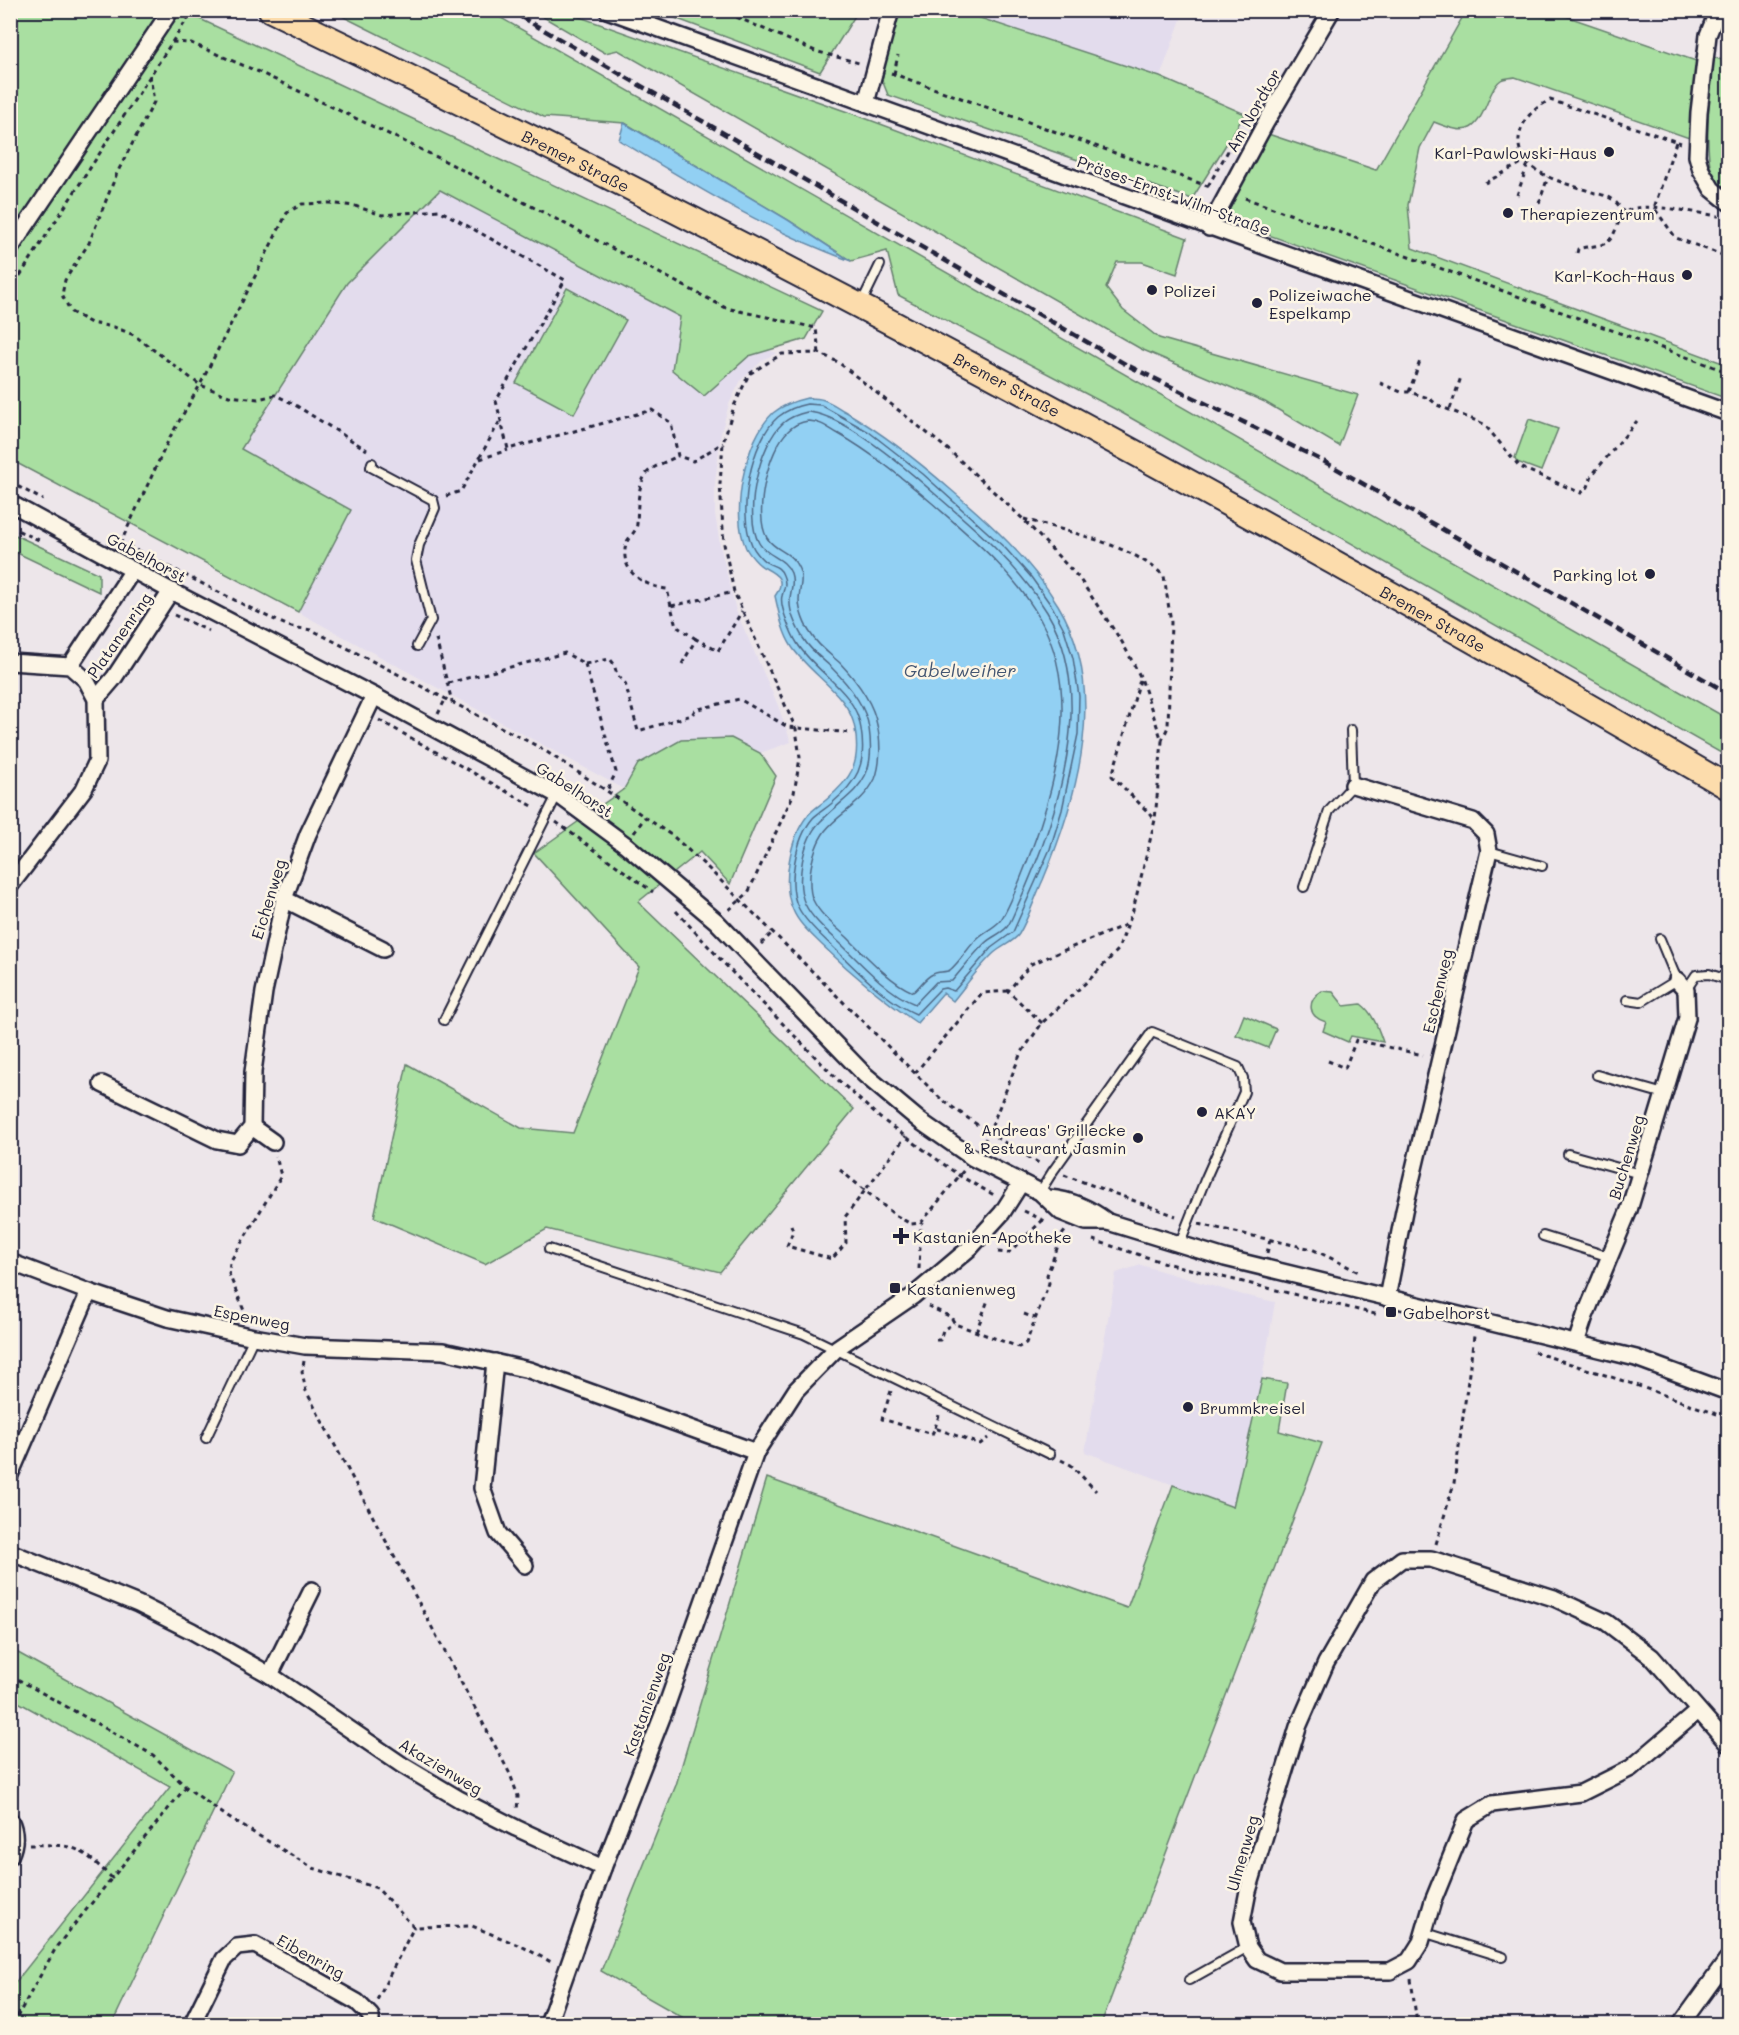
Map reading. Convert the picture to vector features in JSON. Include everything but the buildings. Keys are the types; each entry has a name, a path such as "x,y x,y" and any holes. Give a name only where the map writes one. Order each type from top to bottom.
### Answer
{"main road":[{"name":"Bremer Straße","path":"271,10 582,162 860,306 1194,484 1551,683 1728,787"}],"street":[{"path":"10,249 171,10"},
{"name":"Präses-Ernst-Wilm-Straße","path":"608,10 1728,413"},
{"path":"866,103 891,10"},
{"name":"Am Nordtor","path":"1209,228 1265,124 1332,10"},
{"path":"1718,10 1708,35 1699,112 1698,162 1708,183 1728,209"},
{"name":"Gabelhorst","path":"12,505 557,795 626,844 716,921 865,1074 920,1121 973,1158 1044,1195 1067,1200 1091,1209 1108,1222 1179,1245 1636,1358 1728,1392"},
{"name":"Platanenring","path":"70,666 133,570"},
{"name":"Platanenring","path":"96,699 114,678 171,591"},
{"name":"Platanenring","path":"10,662 70,666 86,680 96,699 97,761 84,789 10,886"},
{"name":"Eichenweg","path":"252,1127 253,1072 262,1003 284,899 308,834 374,696"},
{"path":"1353,785 1473,821 1486,834 1489,851"},
{"name":"Eschenweg","path":"1387,1298 1404,1211 1489,851"},
{"path":"284,899 383,950"},
{"name":"Buchenweg","path":"1576,1343 1629,1210 1687,1018 1681,985"},
{"path":"102,1084 217,1140 238,1144 252,1127 273,1142"},
{"name":"Kastanienweg","path":"548,2025 603,1868 666,1707 756,1452 796,1390 837,1348 919,1292 971,1247 1002,1214 1021,1183"},
{"name":"Espenweg","path":"10,1262 167,1318 254,1337 305,1346 442,1351 528,1370 756,1452"},
{"path":"10,1475 89,1292"},
{"path":"495,1362 482,1488 498,1533 525,1565"},
{"name":"Akazienweg","path":"10,1552 138,1604 192,1631 270,1675 402,1765 459,1799 603,1868"},
{"name":"Ulmenweg","path":"1248,1947 1242,1922 1248,1891 1298,1728 1326,1663 1373,1581 1402,1559 1431,1559 1554,1598 1606,1622 1652,1657 1728,1744"},
{"path":"270,1675 312,1590"},
{"path":"1248,1947 1257,1960 1280,1971 1390,1971 1409,1961 1421,1942 1433,1901 1466,1820 1492,1804 1581,1793 1631,1768 1698,1711"},
{"path":"10,1820 13,1824 13,1851"},
{"name":"Eibenring","path":"192,2025 224,1959 237,1947 255,1945 357,2002 371,2020"},
{"path":"1681,2025 1728,1959"}],"lane":[{"path":"860,306 880,266"},
{"path":"372,463 372,467 433,500 435,508 419,545 416,560 431,620 417,646"},
{"path":"1304,887 1329,811 1353,785 1351,730"},
{"path":"444,1020 557,795"},
{"path":"1489,851 1542,866"},
{"path":"1660,939 1681,985"},
{"path":"1627,1000 1641,1002 1681,985 1696,975 1709,974 1728,980"},
{"path":"1044,1195 1053,1171 1152,1032 1238,1067 1243,1078 1245,1092 1179,1245"},
{"path":"1597,1075 1664,1095"},
{"path":"1568,1154 1640,1174"},
{"path":"1543,1236 1610,1257"},
{"path":"549,1249 804,1334 837,1348 1050,1454"},
{"path":"206,1438 254,1337"},
{"path":"1424,1932 1503,1957"},
{"path":"1189,1980 1248,1947"}],"path":[{"path":"10,291 193,10"},
{"path":"172,42 191,44 261,73 434,156 726,308 816,328 819,353"},
{"path":"150,75 154,102 117,173 89,243 65,280 62,295 71,312 91,323 114,327 135,335 200,385 229,396 258,399 275,395 292,403 368,451 372,463"},
{"path":"1624,213 1612,199 1548,177 1526,162 1519,147 1523,124 1537,107 1551,100 1698,148"},
{"path":"1654,208 1676,142"},
{"path":"1485,183 1526,162"},
{"path":"1517,195 1526,162"},
{"path":"1539,203 1548,177"},
{"path":"113,559 170,437 200,385 287,213 302,204 355,206 382,215 439,210 565,280 496,401 508,450"},
{"path":"1577,253 1578,249 1608,242 1624,213 1638,207 1728,209"},
{"path":"1654,208 1676,238 1728,256"},
{"path":"1728,209 1724,235 1724,245 1728,256"},
{"path":"716,921 748,893 794,793 800,759 796,729 734,592 724,544 720,484 723,443 734,406 749,374 782,354 819,353 838,362 933,438 1023,519 1079,578 1122,642 1141,678 1162,741"},
{"path":"1408,392 1420,361"},
{"path":"1450,409 1461,377"},
{"path":"1380,383 1401,392 1429,398 1437,405 1484,424 1520,467 1581,493 1588,486 1592,475 1637,421"},
{"path":"478,459 652,411 671,423 678,456"},
{"path":"435,508 443,497 461,491 501,419"},
{"path":"723,443 693,461 678,456 647,472 641,483 636,529 626,543 626,561 634,577 651,587 667,589 676,626 718,651 742,611"},
{"path":"973,1158 990,1133 1020,1055 1042,1023 1118,950 1133,910 1155,819 1162,741 1168,727 1171,622 1164,576 1139,558 1119,549 1023,519"},
{"path":"10,527 46,544"},
{"path":"671,606 734,592"},
{"path":"161,609 209,632"},
{"path":"431,620 452,702"},
{"path":"682,664 696,639"},
{"path":"448,683 565,653 585,664 610,659 617,675 626,683 638,731 692,715 695,710 739,699 788,727 851,733"},
{"path":"585,664 616,772 607,790"},
{"path":"1141,678 1112,776 1155,819"},
{"path":"366,713 548,815 660,897"},
{"path":"670,904 707,946 837,1079 880,1118 960,1176 921,1223 919,1292 928,1306 951,1317 954,1323 1019,1347 1026,1343 1049,1283 1047,1275 1062,1235 1066,1231"},
{"path":"915,1073 982,993 1008,991 1031,964 1128,924"},
{"path":"1008,991 1042,1023"},
{"path":"1328,1061 1344,1068 1356,1040 1440,1058"},
{"path":"990,1133 1053,1171 1200,1225 1312,1249 1360,1273"},
{"path":"791,1226 793,1231 787,1245 832,1259 846,1243 845,1217 906,1137"},
{"path":"254,1337 230,1274 230,1262 280,1176 273,1142"},
{"path":"840,1170 895,1215 911,1224 921,1223"},
{"path":"998,1252 1008,1253 1042,1220"},
{"path":"976,1332 987,1300"},
{"path":"1024,1314 1035,1318"},
{"path":"936,1340 940,1340 943,1330 954,1323"},
{"path":"1431,1559 1454,1483 1474,1336"},
{"path":"305,1346 302,1372 306,1391 510,1774 518,1796 516,1828"},
{"path":"896,1378 882,1419 932,1434 935,1428 980,1444 988,1438 993,1426"},
{"path":"1050,1454 1071,1465 1096,1491"},
{"path":"10,1674 153,1755 186,1787 229,1818 313,1868 377,1888 414,1927 472,1926 523,1947 568,1972"},
{"path":"17,2017 57,1946 186,1787"},
{"path":"13,1851 65,1844 85,1852 112,1878"},
{"path":"371,2020 414,1927"},
{"path":"1409,1961 1417,2025"}],"shaded area":[{"path":"959,11 1184,11 1160,77"},
{"path":"440,190 681,318 777,353 764,359 741,380 729,404 721,433 715,483 715,514 736,611 777,703 791,742 760,753 731,738 638,764 624,789 298,612 351,510 240,449 347,283"},
{"name":"Brummkreisel","path":"1141,1265 1275,1302 1262,1379 1287,1383 1279,1431 1322,1443 1233,1507 1085,1452 1116,1273"}],"green space":[{"path":"10,11 183,11 822,311 806,339 749,356 704,396 672,370 680,317 440,190 347,283 241,449 351,510 298,612 11,460"},
{"path":"332,11 489,11 1728,719 1728,757 1115,409 898,295 887,251 851,261 788,220 625,123 544,117"},
{"path":"533,11 563,11 859,116 1187,238 1177,274 1142,262 1117,262 1106,288 1123,310 1159,338 1358,395 1339,446 1265,402 1141,349 618,50 605,53"},
{"path":"656,11 858,11 820,72"},
{"path":"896,11 959,11 1160,77 1245,114 1192,199 888,95 882,80"},
{"path":"1466,11 1551,11 1699,62 1692,139 1515,77 1502,79 1494,87 1476,124 1464,130 1434,122 1420,148 1408,205 1412,248 1728,365 1728,399 1224,219 1268,134 1376,170"},
{"path":"1713,57 1728,62 1728,193 1721,189 1714,178 1708,146"},
{"path":"567,288 626,320 574,414 516,383"},
{"path":"1529,419 1558,429 1541,471 1517,462 1515,458"},
{"path":"11,533 99,574 99,592 11,550"},
{"path":"731,738 760,753 776,776 730,884 700,852 638,902 854,1109 720,1272 547,1229 485,1264 374,1217 407,1064 521,1128 573,1133 639,967 534,853 624,789 638,764 681,740"},
{"path":"1322,991 1333,992 1344,1006 1361,1004 1372,1016 1383,1042 1351,1036 1348,1042 1323,1031 1326,1022 1320,1020 1311,1008 1313,999"},
{"path":"1244,1015 1276,1029 1268,1048 1236,1035"},
{"path":"1262,1379 1287,1383 1279,1431 1322,1443 1101,2024 694,2024 601,1971 676,1785 767,1478 1127,1608 1173,1485 1233,1507"},
{"path":"11,1649 232,1772 112,2024 11,2024 11,1988 170,1787 11,1698"}],"water":[{"path":"624,123 788,220 851,261 761,222 619,140"},
{"name":"Gabelweiher","path":"807,398 830,403 888,439 980,515 1008,542 1035,572 1058,605 1073,637 1082,671 1085,707 1083,742 1077,778 1056,848 1026,921 1017,937 988,958 953,1001 943,993 917,1023 868,986 822,945 798,920 789,899 789,861 796,835 808,815 848,778 855,761 857,741 851,716 845,705 800,657 786,635 775,596 780,586 779,579 757,562 746,548 741,533 740,497 748,458 763,425 773,413 781,408"}],"railway":[{"path":"509,10 1127,365 1325,462 1728,693"}],"place":[{"name":"Karl-Pawlowski-Haus","path":"1609,152"},
{"name":"Therapiezentrum","path":"1508,213"},
{"name":"Karl-Koch-Haus","path":"1687,275"},
{"name":"Polizei","path":"1152,290"},
{"name":"Polizeiwache Espelkamp","path":"1257,303"},
{"name":"Parking lot","path":"1650,574"},
{"name":"AKAY","path":"1202,1112"},
{"name":"Andreas' Grillecke & Restaurant Jasmin","path":"1138,1138"},
{"name":"Kastanien-Apotheke","path":"901,1236"},
{"name":"Kastanienweg","path":"895,1288"},
{"name":"Gabelhorst","path":"1391,1312"},
{"name":"Brummkreisel","path":"1188,1407"}]}
